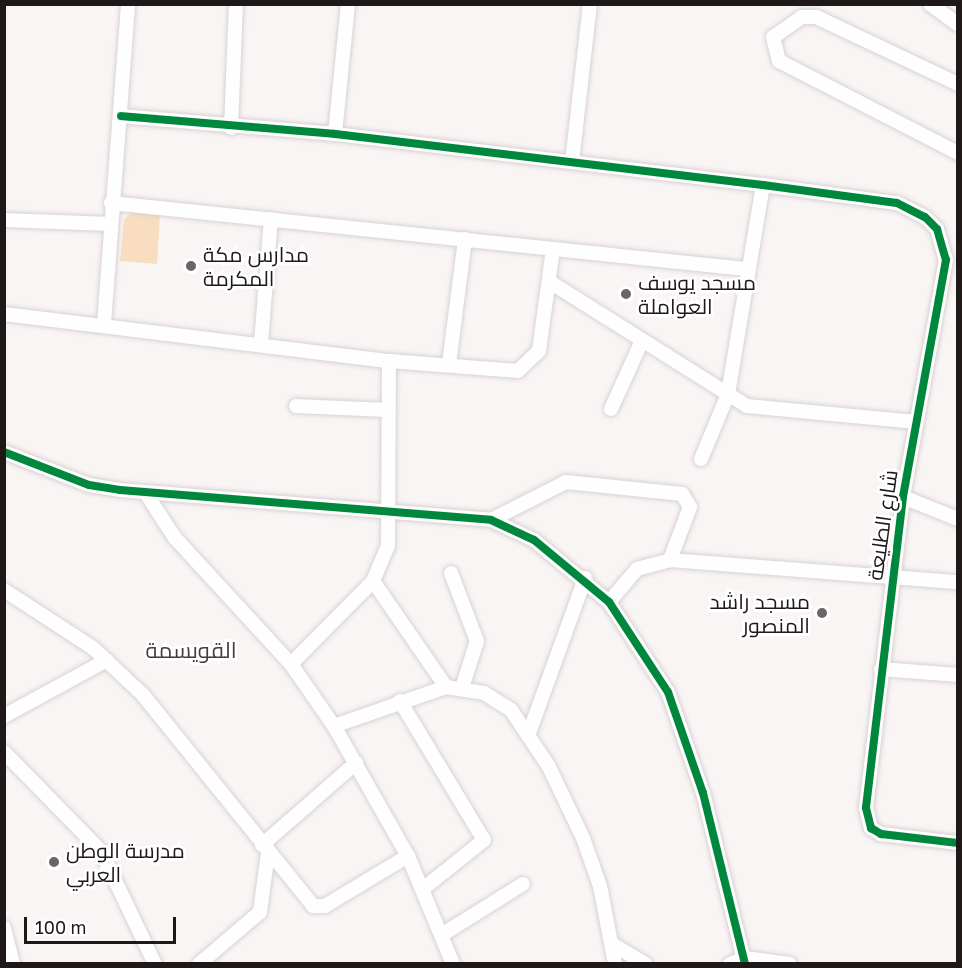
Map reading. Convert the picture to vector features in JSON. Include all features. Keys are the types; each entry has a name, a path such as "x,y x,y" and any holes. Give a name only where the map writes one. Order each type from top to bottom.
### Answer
{"street":[{"path":"104,324 111,203 128,4"},
{"path":"231,128 236,4"},
{"path":"335,134 348,4"},
{"path":"572,162 590,4"},
{"path":"930,4 957,24"},
{"path":"957,84 816,17 802,17 774,37 779,61 957,153"},
{"path":"120,116 231,128 335,134 763,185 746,269 728,394 700,459"},
{"name":"شارع الطليعة","path":"763,185 897,203 913,209 938,229 946,260 903,497 866,792 871,828 957,843"},
{"path":"111,203 746,269"},
{"path":"261,343 271,219"},
{"path":"4,220 110,224"},
{"path":"449,364 465,239"},
{"path":"4,314 261,343 389,361 518,371 529,365 539,351 553,249"},
{"path":"550,282 641,343 747,406 916,422"},
{"path":"611,409 641,343"},
{"path":"291,664 373,581 388,546 385,509 389,361"},
{"path":"296,406 386,410"},
{"path":"4,452 89,485 145,492 385,509 491,520 526,535 585,578 609,602 657,671 688,743 745,961"},
{"path":"491,520 566,482 682,494 690,507 670,560"},
{"path":"145,492 175,538 291,664 334,726 408,856 424,888 453,963"},
{"path":"903,497 957,519"},
{"path":"609,602 632,572 670,560 957,582"},
{"path":"451,573 477,641 462,688"},
{"path":"529,733 585,578"},
{"path":"373,581 446,687"},
{"path":"4,590 106,660 143,695 265,849 318,907 408,856"},
{"path":"4,716 106,660"},
{"path":"881,669 957,675"},
{"path":"334,726 400,700 446,687 462,688 495,698 529,733 583,838 612,944 615,963"},
{"path":"400,700 484,840 424,888"},
{"path":"4,752 101,851 155,963"},
{"path":"198,963 260,912 265,849 356,763"},
{"path":"443,934 523,884"},
{"path":"4,928 13,963"},
{"path":"612,944 645,963"},
{"path":"730,963 745,961 790,963"}],"shaded area":[{"path":"132,212 160,214 157,264 120,261 124,219"}],"cycle path":[{"path":"121,116 335,134 763,185 897,203 925,217 937,229 946,260 903,497 866,808 871,828 881,834 958,843"},
{"path":"4,452 89,485 120,490 491,520 534,540 609,602 668,692 703,793 745,964"}],"place":[{"name":"مدارس مكة المكرمة","path":"191,266"},
{"name":"مسجد يوسف العواملة","path":"626,294"},
{"name":"مسجد راشد المنصور","path":"822,613"},
{"name":"مدرسة الوطن العربي","path":"54,862"}],"district":[{"name":"القويسمة","path":"191,650"}]}
